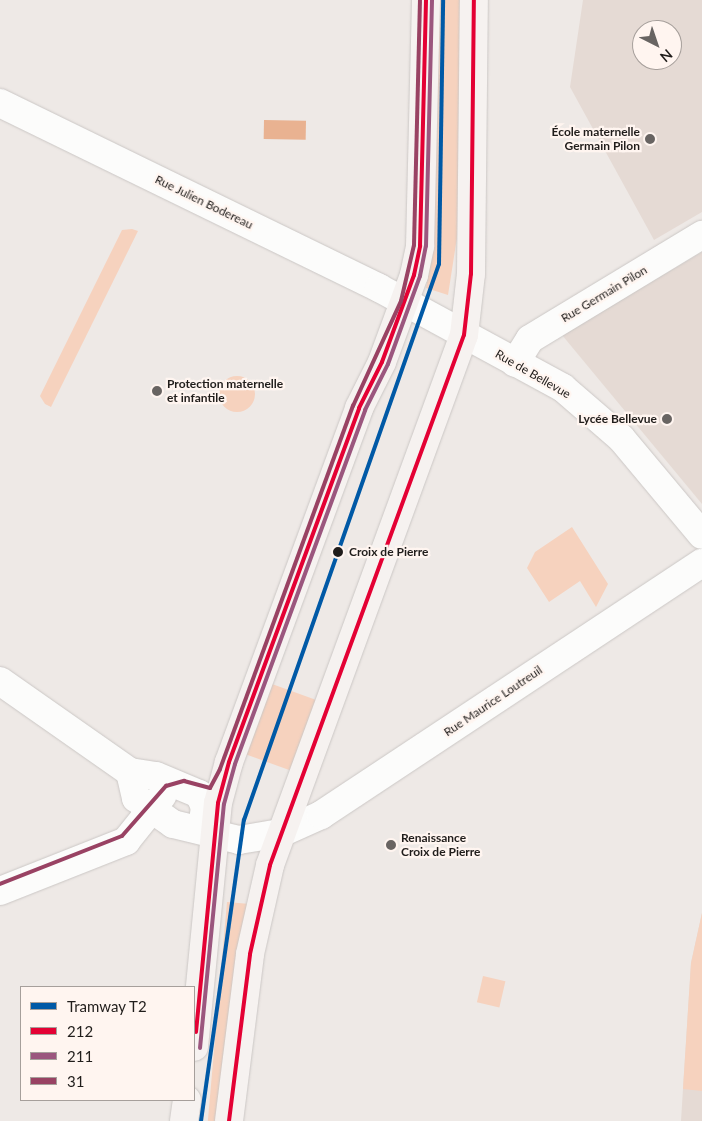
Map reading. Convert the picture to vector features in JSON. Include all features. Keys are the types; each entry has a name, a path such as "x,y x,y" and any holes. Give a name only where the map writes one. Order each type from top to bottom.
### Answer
{"main road":[{"path":"195,1036 215,838 226,772 359,408 407,303 420,246 426,0"},
{"path":"229,1121 250,954 282,833 464,335 471,274 474,0"},
{"path":"184,1121 187,1101"}],"street":[{"name":"Rue Julien Bodereau","path":"0,103 407,303"},
{"name":"Rue Germain Pilon","path":"516,363 530,339 702,235"},
{"name":"Rue de Bellevue","path":"407,303 563,388 597,416 702,535"},
{"name":"Rue Maurice Loutreuil","path":"130,772 136,798 173,824 215,838 239,840 282,833 321,815 702,563"},
{"path":"0,680 130,772 213,795 226,772"},
{"path":"0,891 126,841 161,796 191,790"},
{"path":"191,790 205,807 203,821 215,838"}],"shaded area":[{"path":"437,0 460,0 461,212 448,295 426,288 433,249"},
{"name":"École maternelle Germain Pilon","path":"583,0 702,0 702,212 654,240 570,87"},
{"path":"264,120 306,121 306,140 264,139"},
{"path":"132,229 138,231 51,407 45,404 40,396 122,230"},
{"name":"Lycée Bellevue","path":"702,252 702,504 562,335"},
{"path":"237,376 249,382 255,394 249,406 237,412 225,406 219,394 225,382"},
{"path":"572,527 608,584 596,607 580,581 549,602 527,568 535,552"},
{"path":"272,684 319,701 293,772 246,754"},
{"path":"227,902 250,904 231,1121 208,1121"},
{"path":"702,913 702,1121 681,1121 691,963"},
{"path":"702,913 702,1091 683,1089 691,963"},
{"path":"483,976 505,981 499,1007 477,1002"}],"tram line":[{"name":"T2","path":"201,1121 244,820 439,264 443,0"}],"transit line":[{"name":"31","path":"0,884 122,836 166,786 184,781 210,788 220,769 353,406 401,301 414,245 420,0"},
{"name":"212","path":"196,1032 218,803 229,762 359,408 382,362 414,275 420,246 426,0"},
{"name":"211","path":"200,1048 224,804 235,764 365,410 388,364 420,276 426,246 432,0"},
{"name":"212","path":"229,1121 250,954 270,865 464,335 471,274 474,0"}],"place":[{"name":"École maternelle Germain Pilon","path":"650,139"},
{"name":"Protection maternelle et infantile","path":"157,391"},
{"name":"Lycée Bellevue","path":"667,419"},
{"name":"Croix de Pierre","path":"338,552"},
{"name":"Renaissance Croix de Pierre","path":"391,845"}]}
